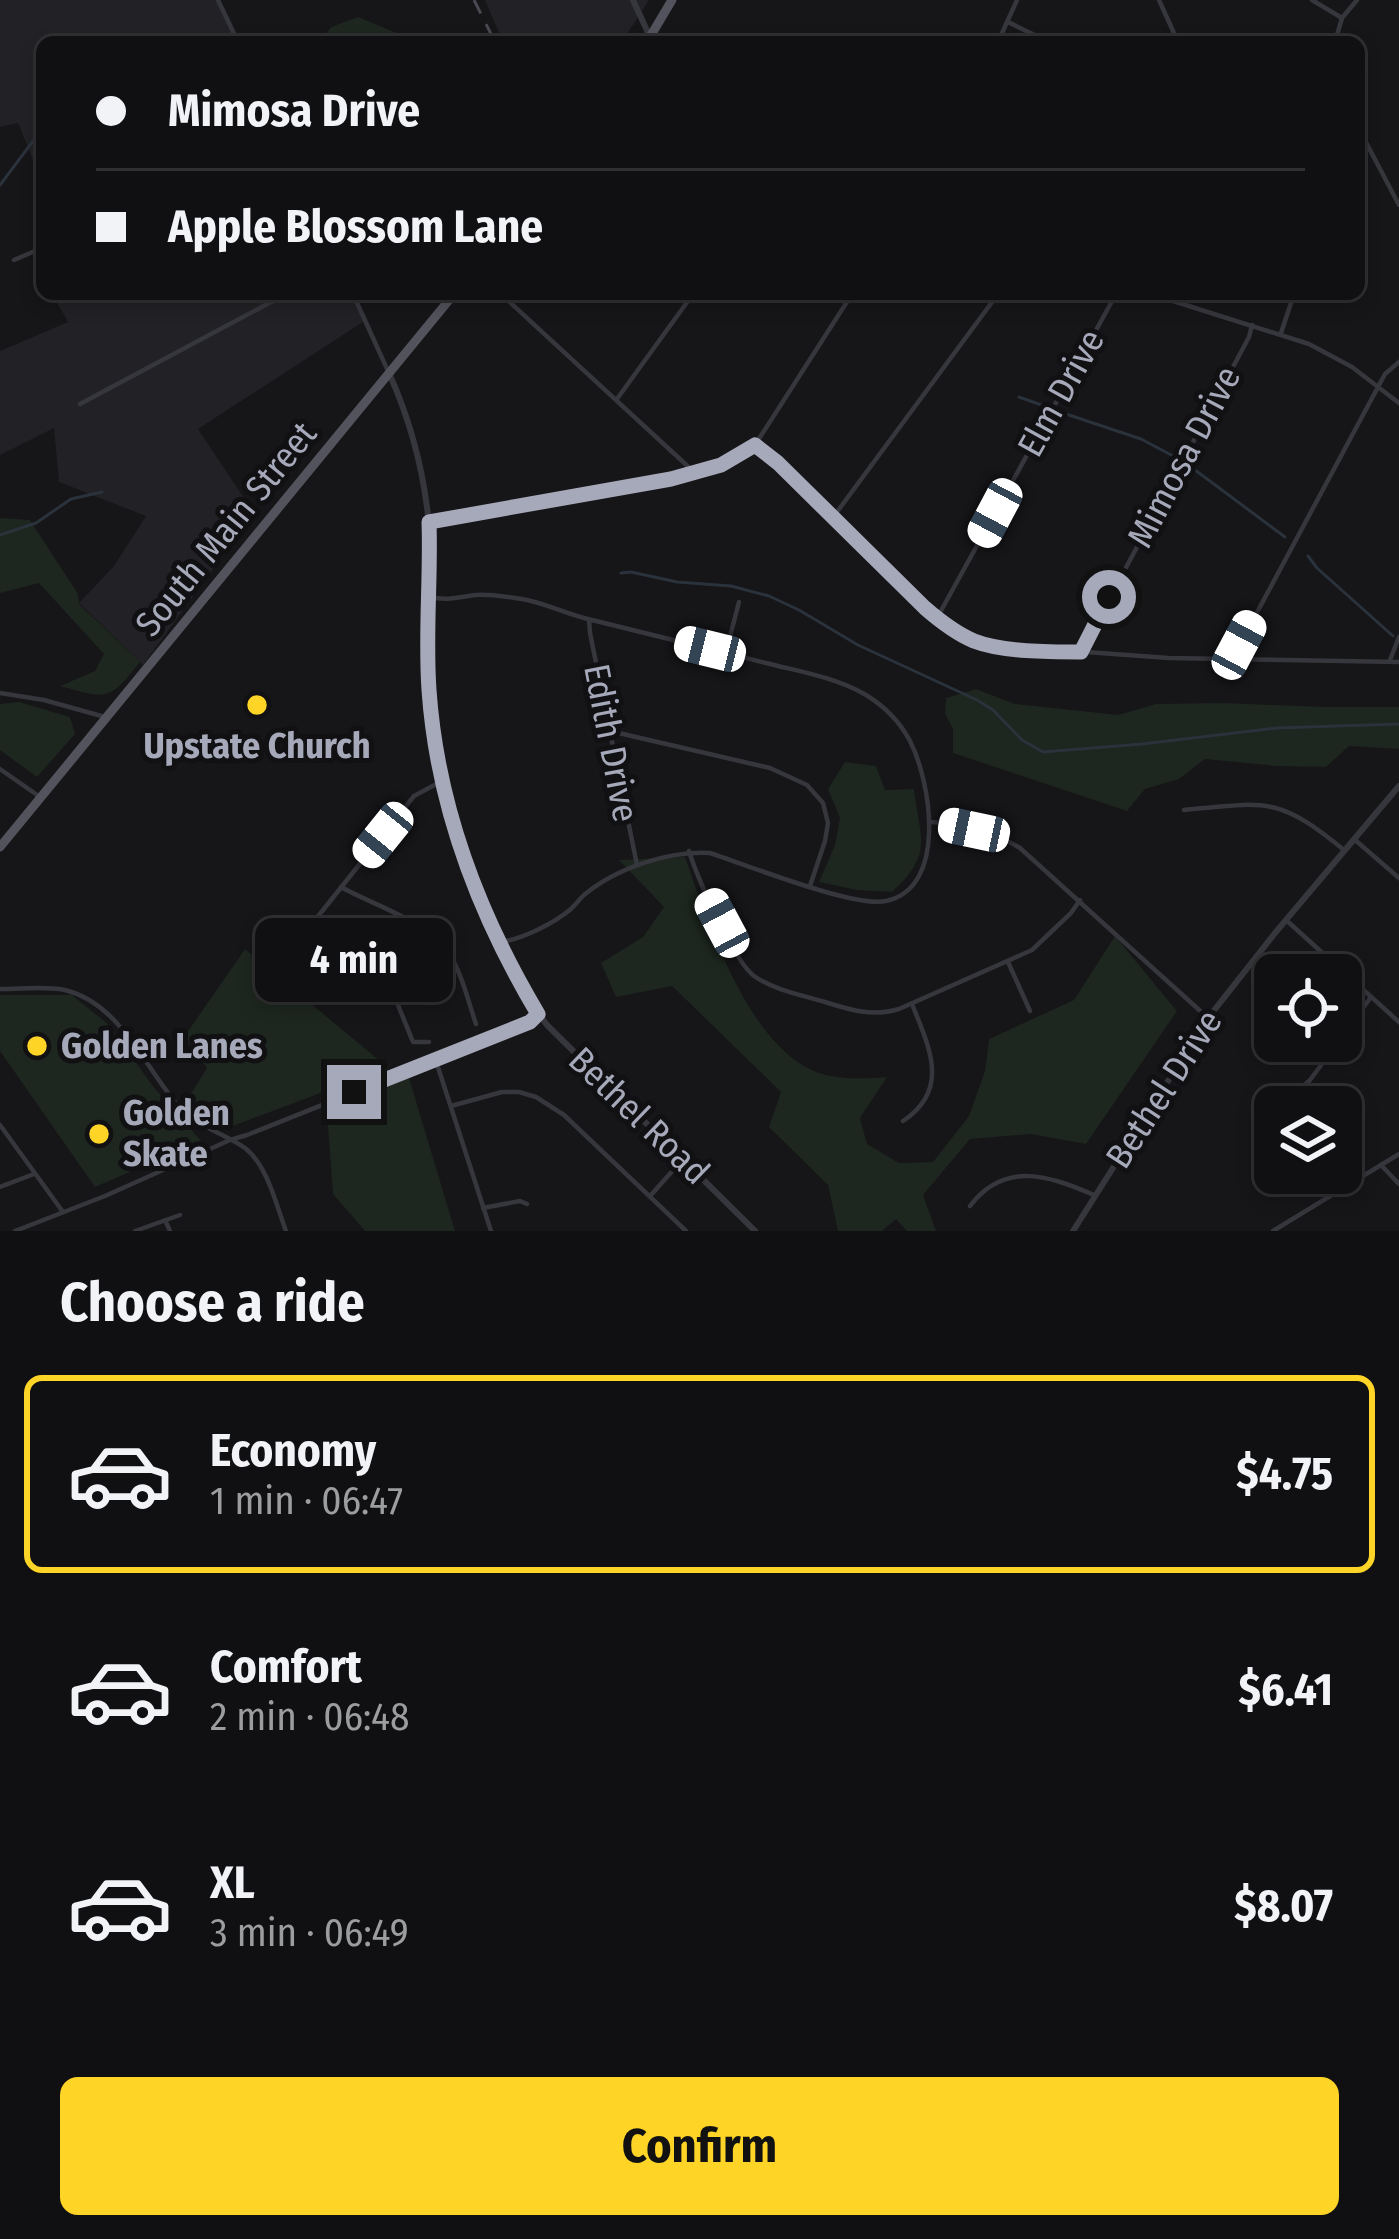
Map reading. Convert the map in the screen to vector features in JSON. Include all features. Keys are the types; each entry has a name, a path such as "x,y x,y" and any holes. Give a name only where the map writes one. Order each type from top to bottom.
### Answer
{"main road":[{"path":"651,36 672,0"},
{"name":"South Main Street","path":"0,847 449,300"}],"street":[{"path":"218,0 235,36"},
{"path":"633,0 647,36"},
{"path":"1001,36 1017,0"},
{"path":"1159,0 1175,36"},
{"path":"1312,0 1342,18"},
{"path":"1337,36 1342,18 1357,0"},
{"path":"1008,22 1037,36"},
{"path":"1365,141 1399,206"},
{"path":"14,260 36,251"},
{"path":"80,404 275,300"},
{"path":"356,300 389,373"},
{"path":"509,300 694,472"},
{"path":"617,399 689,300"},
{"path":"429,522 613,490 721,465 755,445 848,300"},
{"path":"833,516 994,300"},
{"name":"Elm Drive","path":"937,618 1113,300"},
{"path":"1170,300 1281,333 1332,355 1399,403"},
{"path":"1281,333 1292,300"},
{"name":"Mimosa Drive","path":"1081,652 1252,326"},
{"path":"1232,659 1385,374 1399,362"},
{"name":"Bethel Road","path":"389,373 415,440 429,522 429,689 442,781 461,851 538,1014 755,1231"},
{"path":"755,445 937,618 958,634 984,644 1232,659 1399,662"},
{"path":"431,597 489,595 526,600 842,684 883,707 902,729 915,752 923,784 929,845 912,888 898,898 864,902 710,853 688,851 638,865 594,888 561,916 501,942"},
{"path":"726,652 739,602"},
{"name":"Edith Drive","path":"590,620 638,865"},
{"path":"1390,662 1399,637"},
{"path":"0,693 106,717"},
{"path":"610,731 770,768 807,785 823,803 828,823 810,886"},
{"path":"0,770 40,797"},
{"path":"284,959 414,796 442,781"},
{"name":"Bethel Drive","path":"1073,1231 1208,1018 1399,786"},
{"path":"1184,810 1272,805 1304,819 1344,850"},
{"path":"928,822 1009,841 1208,1018"},
{"path":"1354,839 1399,878"},
{"path":"688,851 743,965 776,986 860,1012 886,1012 912,1004 1009,962 1039,945 1080,900"},
{"path":"341,887 413,923 442,945 454,963 476,1024"},
{"path":"1286,920 1399,1022"},
{"path":"298,943 383,984 396,1000 412,1042 429,1042"},
{"path":"1009,962 1030,1011"},
{"path":"0,989 64,990 88,1000 117,1025 185,1113 246,1149 257,1161 286,1231"},
{"path":"1362,1011 1372,998"},
{"path":"903,1121 926,1100 932,1074 929,1048 912,1004"},
{"path":"15,1231 530,1022 538,1014"},
{"path":"436,1061 490,1231"},
{"path":"1304,1086 1323,1062"},
{"path":"452,1106 502,1092 536,1097 564,1115 686,1231"},
{"path":"0,1124 63,1212"},
{"path":"1274,1231 1399,1154"},
{"path":"650,1196 683,1159"},
{"path":"1381,1166 1399,1184"},
{"path":"0,1187 36,1173"},
{"path":"970,1206 981,1194 1022,1175 1052,1178 1094,1195"},
{"path":"483,1208 520,1201 527,1204"},
{"path":"135,1231 180,1215"},
{"path":"165,1220 170,1231"}],"shaded area":[{"path":"0,0 217,0 234,36 36,36 36,167 18,123 0,127"},
{"path":"485,0 649,0 626,36 500,36"},
{"path":"358,17 404,36 324,36 331,27"},
{"path":"55,300 357,300 366,320 198,429 254,513 143,665 79,603 114,566 146,516 59,482 54,428 0,455 0,351 68,322"},
{"path":"0,518 30,520 78,594 79,604 140,662 113,691 97,695 60,686 95,671 104,654 39,583 0,593"},
{"path":"976,689 1015,704 1118,715 1156,704 1399,707 1399,749 1349,746 1326,767 1205,759 1179,779 1145,789 1127,811 953,753 946,698"},
{"path":"19,702 70,717 75,734 37,777 0,750 0,704"},
{"path":"845,762 876,766 885,790 914,789 921,834 919,856 892,892 819,882 835,845 840,818 828,789"},
{"path":"685,857 730,972 763,1027 783,1050 804,1066 834,1077 887,1077 860,1118 867,1144 899,1163 933,1162 969,1116 985,1071 989,1039 1074,1000 1115,936 1177,1011 1086,1144 1031,1134 970,1139 923,1195 936,1231 907,1231 896,1219 882,1231 838,1231 828,1185 769,1127 781,1092 672,986 616,997 601,963 643,937 664,907 619,860"},
{"path":"245,949 385,1065 227,1128 188,1098 207,1068 184,1037"},
{"path":"0,995 72,995 109,1025 201,1141 95,1187 0,1051"},
{"path":"409,1078 455,1231 365,1231 333,1194 327,1112"}],"waterway":[{"path":"0,185 36,137"},
{"path":"1019,397 1047,407"},
{"path":"1057,411 1141,439 1177,458"},
{"path":"1187,464 1285,537"},
{"path":"0,535 36,523 71,499 102,492"},
{"path":"1308,556 1393,636"},
{"path":"621,573 731,586 769,596 858,645 977,700 1043,752 1276,728 1399,724"}],"railway":[{"path":"474,0 492,36"}],"place":[{"name":"Upstate Church","path":"257,705"},
{"name":"Golden Lanes","path":"37,1046"},
{"name":"Golden Skate","path":"99,1134"}],"route":[{"path":"354,1092 530,1022 538,1014 476,889 445,793 429,689 429,522 671,479 721,465 755,445 958,634 990,646 1081,652 1109,597"}]}
